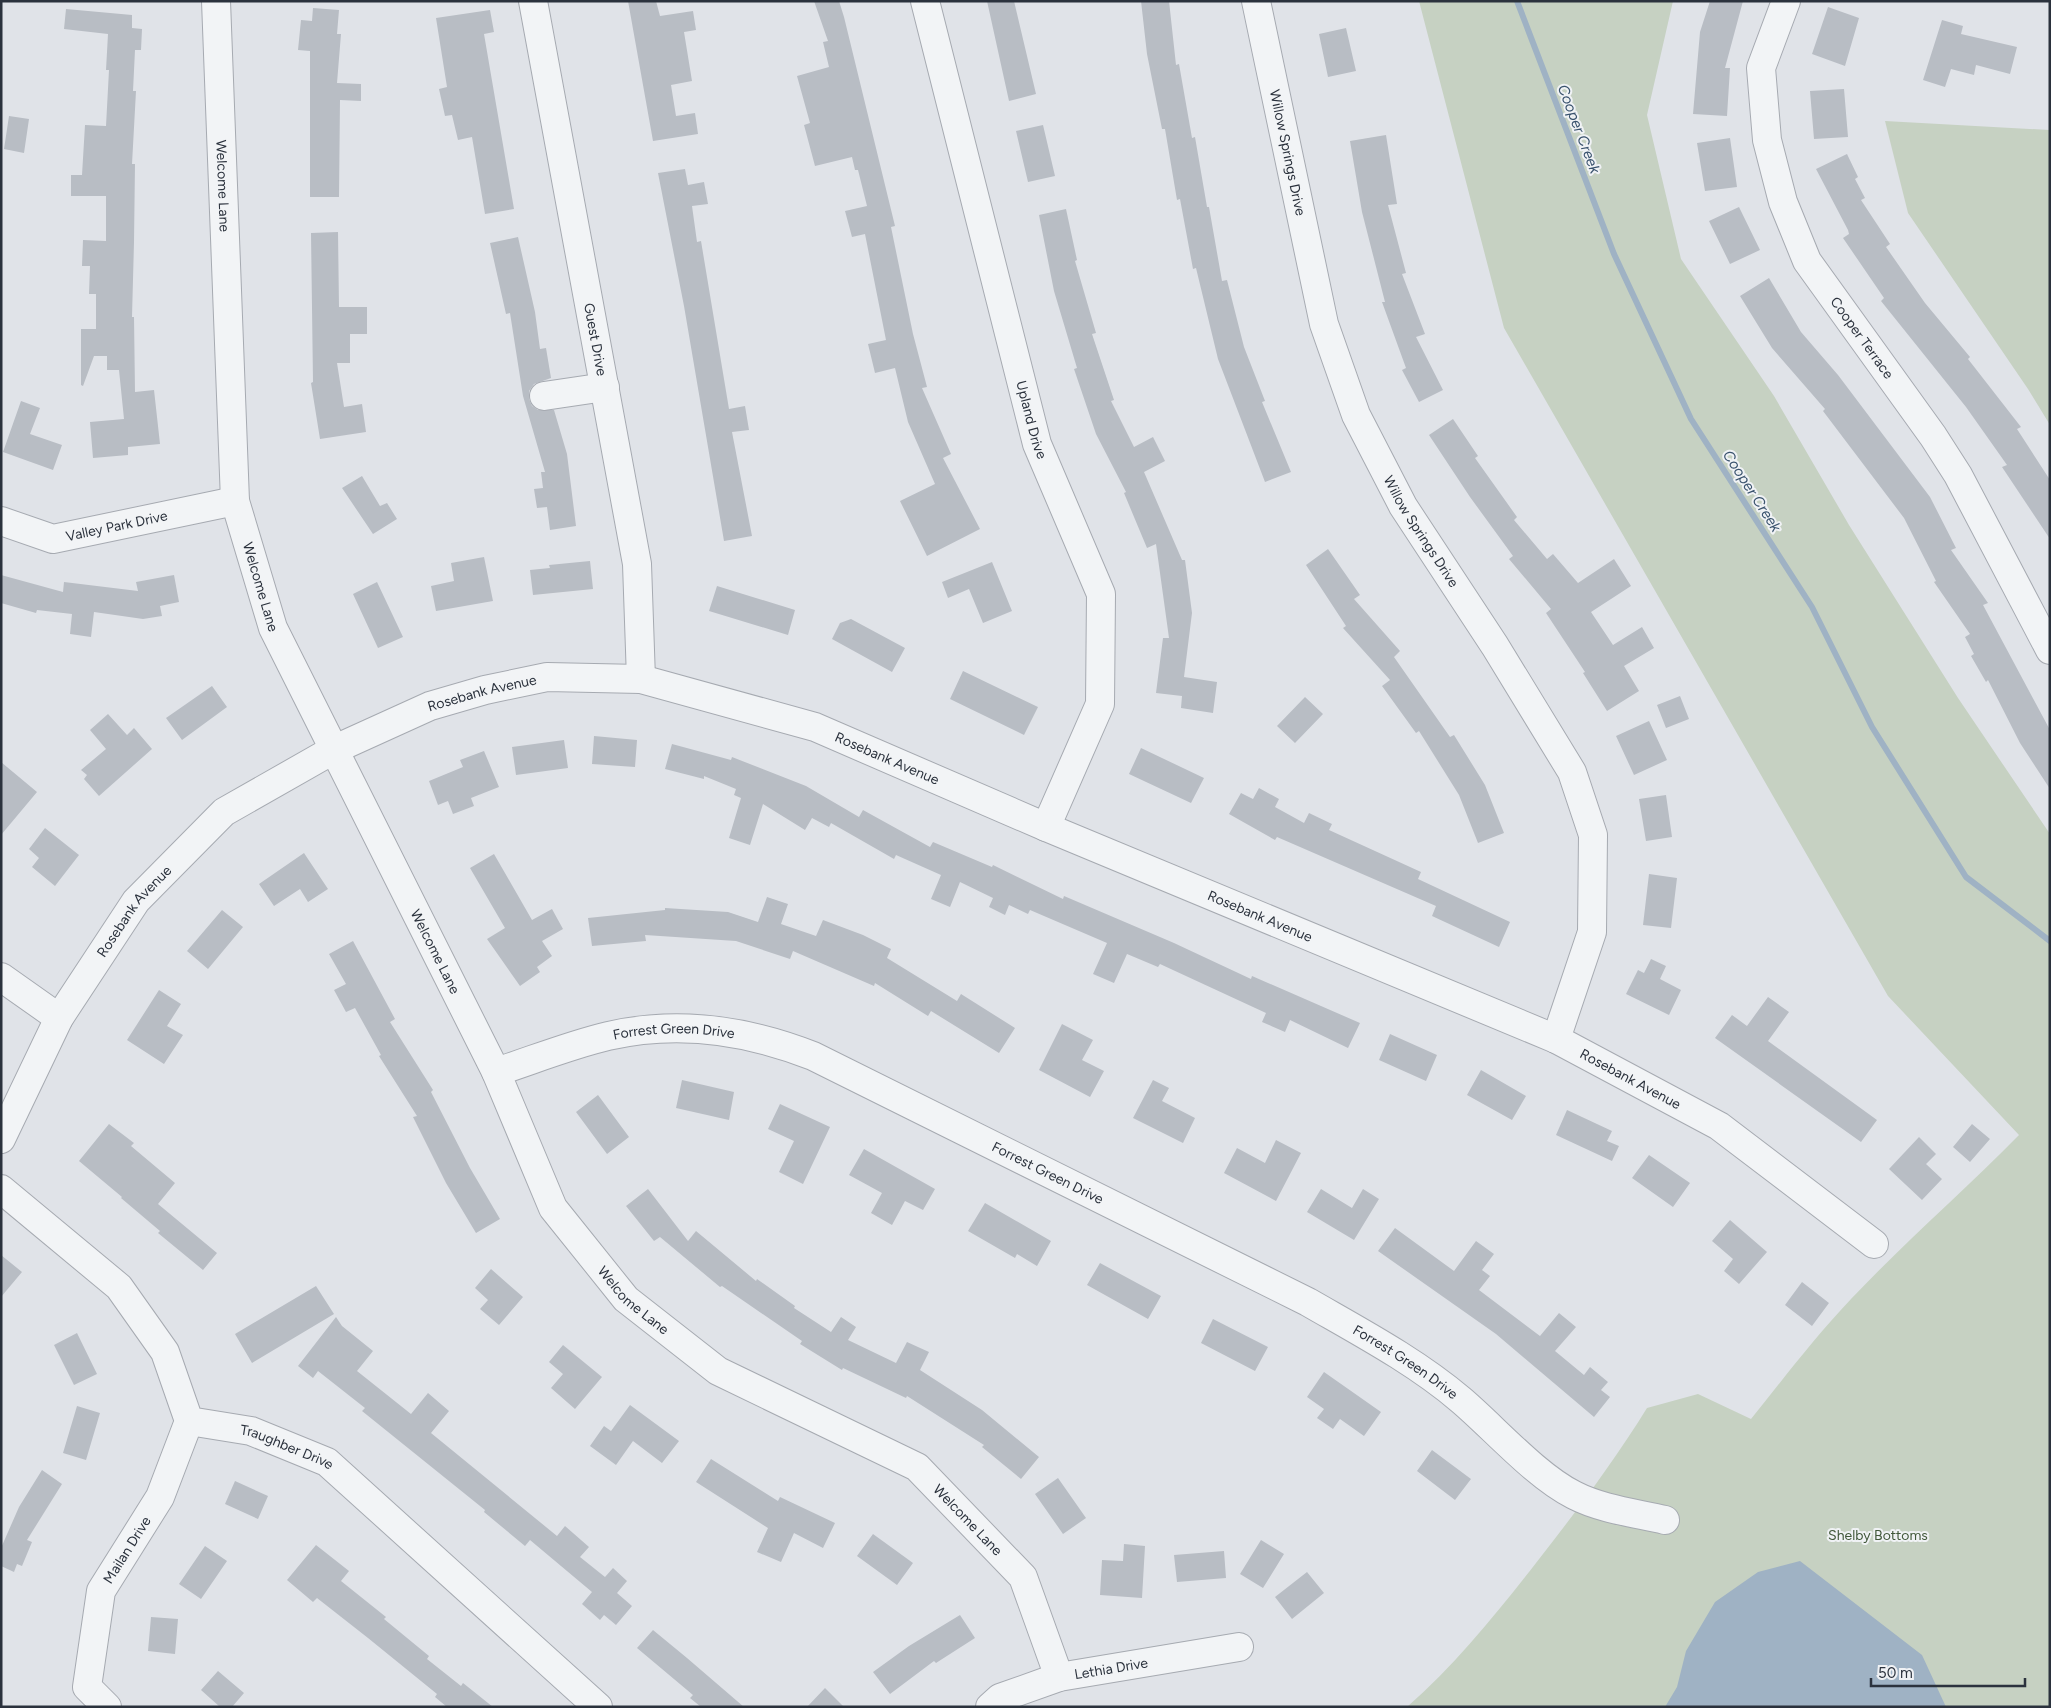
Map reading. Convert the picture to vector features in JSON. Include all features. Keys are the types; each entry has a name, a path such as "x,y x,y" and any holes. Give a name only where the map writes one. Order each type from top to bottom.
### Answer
{"street":[{"name":"Welcome Lane","path":"216,1 234,501 273,628 496,1072 553,1208 626,1299 718,1371 916,1467 1023,1577 1059,1677"},
{"name":"Guest Drive","path":"533,1 637,564 641,679"},
{"name":"Upland Drive","path":"926,1 1037,444 1102,594 1100,704 1046,827"},
{"name":"Willow Springs Drive","path":"1256,1 1324,324 1356,415 1403,506 1495,646 1572,772 1593,835 1592,932 1556,1039"},
{"name":"Cooper Terrace","path":"1786,1 1762,68 1768,140 1783,202 1806,261 1933,436 1958,475 2050,650"},
{"path":"544,396 605,388"},
{"name":"Valley Park Drive","path":"1,520 54,539 234,501"},
{"name":"Rosebank Avenue","path":"1,1139 59,1018 136,901 224,812 333,750 430,706 485,690 548,677 641,679 815,727 1046,827 1556,1039 1719,1126 1874,1244"},
{"path":"1,977 59,1018"},
{"name":"Forrest Green Drive","path":"496,1072 607,1036 642,1030 712,1029 746,1034 780,1043 813,1056 1308,1302 1386,1346 1460,1399 1547,1477 1565,1490 1584,1500 1665,1520"},
{"path":"1,1189 119,1286 166,1352 189,1422"},
{"name":"Mailan Drive","path":"107,1707 87,1687 101,1591 160,1497 189,1422"},
{"name":"Traughber Drive","path":"189,1422 250,1431 327,1462 598,1707"},
{"name":"Lethia Drive","path":"990,1707 1000,1698 1059,1677 1238,1647"}],"green space":[{"name":"Shelby Bottoms","path":"1419,1 1673,1 1647,115 1681,259 1774,396 1849,525 1958,698 2050,834 2050,1707 1407,1707 1459,1656 1506,1601 1593,1487 1647,1408 1698,1394 1751,1419 1812,1343 1851,1299 2019,1135 1888,996 1504,328"},
{"path":"1885,121 2050,130 2050,425 2028,389 1908,213"}],"water":[{"path":"1800,1561 1922,1655 1946,1707 1665,1707 1677,1687 1686,1651 1715,1602 1758,1572"}],"building":[{"path":"628,1 656,1 660,16 693,11 696,30 684,32 692,81 671,85 676,116 695,113 698,134 653,141"},
{"path":"814,1 839,1 895,226 891,227 913,334 927,387 922,388 951,454 943,458 980,529 927,556 900,501 935,484 908,422 895,368 875,373 868,344 886,340 865,234 852,237 845,211 867,206 858,170 855,170 852,157 815,166 804,125 810,123 797,76 829,67 823,42 828,41"},
{"path":"987,1 1014,1 1036,94 1009,101"},
{"path":"1141,1 1169,1 1176,65 1179,64 1192,138 1195,137 1222,281 1227,280 1244,347 1265,401 1262,402 1291,472 1265,482 1218,359 1196,268 1193,269 1180,199 1177,200 1165,129 1162,129 1147,54"},
{"path":"1710,1 1743,1 1725,68 1730,68 1727,116 1693,114 1700,32"},
{"path":"1828,7 1859,18 1845,66 1812,54"},
{"path":"313,8 339,10 337,34 341,34 337,83 361,84 361,101 340,100 339,197 310,197 310,51 298,50 301,20 312,21"},
{"path":"66,9 132,15 132,28 142,29 141,50 135,50 133,91 136,91 132,164 135,164 132,317 134,317 135,392 154,390 160,444 128,447 128,455 93,458 90,422 124,419 119,370 107,370 107,356 94,356 83,386 81,385 81,329 96,329 96,294 89,294 90,266 82,266 83,240 106,241 106,196 71,196 71,175 82,175 85,125 106,126 109,70 106,70 108,34 64,29"},
{"path":"490,10 494,32 484,34 514,209 485,214 472,137 458,140 452,115 445,116 439,89 447,87 436,18"},
{"path":"1942,20 1963,26 1961,34 2017,47 2010,74 1976,65 1974,75 1951,69 1945,87 1923,80"},
{"path":"1346,28 1356,71 1328,77 1319,34"},
{"path":"1844,89 1848,137 1814,139 1810,91"},
{"path":"9,116 29,119 24,153 4,149"},
{"path":"1043,125 1055,176 1028,182 1016,131"},
{"path":"1386,135 1397,204 1388,205 1406,273 1402,274 1425,334 1416,337 1443,390 1419,402 1402,370 1406,368 1382,302 1385,302 1362,212 1350,141"},
{"path":"1730,138 1737,187 1705,191 1697,143"},
{"path":"1847,154 1858,177 1855,179 1865,198 1861,200 1890,244 1886,247 1925,303 1970,357 1968,359 2021,427 2017,429 2050,480 2050,539 2002,467 2007,465 1966,407 1881,301 1884,298 1843,238 1849,234 1848,230 1816,169"},
{"path":"685,169 688,185 704,182 708,204 692,206 697,242 701,241 729,409 745,406 749,430 732,432 752,536 724,541 684,306 658,173"},
{"path":"1739,207 1760,250 1730,264 1709,221"},
{"path":"1066,209 1077,260 1075,261 1096,333 1092,334 1114,400 1111,401 1134,447 1153,437 1165,461 1144,472 1182,560 1185,560 1192,613 1184,677 1217,682 1213,713 1181,708 1182,696 1156,693 1163,638 1169,638 1156,544 1147,548 1124,493 1126,492 1096,434 1074,369 1077,368 1054,291 1039,215"},
{"path":"338,232 339,307 367,307 367,334 350,334 350,363 337,363 344,407 362,404 366,432 320,439 311,383 313,382 311,233"},
{"path":"518,237 535,312 540,349 546,348 551,378 534,384 529,391 529,399 532,406 538,410 554,410 567,454 576,526 550,530 547,507 537,508 534,489 543,488 541,472 545,472 523,396 510,313 506,314 490,243"},
{"path":"1769,278 1801,332 1838,375 1930,497 1956,548 1951,550 1988,603 1983,605 2050,730 2050,789 2020,743 1988,680 1986,682 1971,656 1974,654 1965,637 1970,634 1934,582 1936,581 1904,518 1823,411 1825,409 1772,348 1740,296"},
{"path":"21,401 40,408 30,434 62,445 53,470 3,452"},
{"path":"1453,419 1478,456 1475,458 1517,517 1514,520 1547,559 1553,554 1578,583 1614,559 1631,586 1591,612 1613,645 1642,627 1654,648 1624,666 1639,691 1607,711 1583,673 1585,672 1546,613 1551,609 1509,559 1513,556 1470,497 1429,435"},
{"path":"362,476 380,506 387,503 397,519 373,534 342,488"},
{"path":"1328,549 1360,595 1354,599 1400,651 1394,657 1450,737 1454,735 1485,785 1504,833 1478,843 1459,795 1419,731 1416,733 1382,686 1390,680 1343,628 1346,626 1306,565"},
{"path":"484,557 493,601 436,611 431,586 454,581 451,563"},
{"path":"590,561 593,589 533,595 530,570 550,568 549,565"},
{"path":"992,562 1012,611 983,623 969,589 948,598 942,582"},
{"path":"1,575 63,592 64,582 138,591 136,582 174,575 179,602 160,606 162,616 143,619 94,612 91,637 70,634 72,614 37,610 36,613 1,603"},
{"path":"377,582 403,637 378,648 353,594"},
{"path":"717,586 795,610 788,635 709,611"},
{"path":"851,619 905,648 892,672 832,639 840,623"},
{"path":"963,671 1038,707 1024,735 950,699"},
{"path":"212,686 227,707 182,740 166,718"},
{"path":"1680,696 1689,719 1666,728 1657,705"},
{"path":"1305,697 1323,714 1295,743 1277,726"},
{"path":"108,714 127,735 134,728 152,749 99,796 84,779 87,775 81,770 106,749 90,730"},
{"path":"1649,721 1667,760 1634,775 1616,736"},
{"path":"594,736 637,740 635,767 592,764"},
{"path":"564,740 568,768 516,775 512,747"},
{"path":"672,744 731,760 732,757 806,786 859,817 863,810 930,847 933,842 992,867 993,865 1063,899 1064,896 1174,943 1251,979 1252,976 1360,1023 1348,1048 1290,1020 1285,1032 1262,1022 1266,1013 1160,964 1158,967 1127,954 1114,983 1093,974 1107,943 1030,910 1028,914 1009,905 1005,915 989,907 993,898 960,882 950,907 931,899 941,875 896,855 894,859 831,823 829,827 812,818 805,830 763,804 750,845 729,838 741,798 734,795 736,789 704,776 704,779 665,769"},
{"path":"1141,748 1204,778 1191,803 1129,774"},
{"path":"484,751 499,787 471,798 474,806 453,814 448,801 438,805 429,781 463,767 460,760"},
{"path":"1,762 37,792 1,835"},
{"path":"1259,788 1279,799 1275,807 1304,823 1309,813 1332,824 1329,830 1421,872 1418,879 1510,922 1499,947 1432,916 1436,906 1277,837 1275,840 1229,814 1241,793 1253,799"},
{"path":"1666,795 1672,837 1646,841 1639,799"},
{"path":"45,828 79,855 55,886 32,867 39,858 29,849"},
{"path":"304,853 328,889 308,902 300,889 274,906 259,884"},
{"path":"494,854 532,920 552,909 563,929 542,941 552,956 537,967 540,972 520,986 487,939 505,928 470,868"},
{"path":"1649,874 1677,878 1671,928 1643,925"},
{"path":"767,897 788,904 781,924 816,936 823,920 863,935 891,949 887,958 957,1001 961,994 1015,1028 999,1053 931,1011 928,1016 875,983 874,986 793,951 790,959 736,941 645,935 646,941 592,946 588,918 665,910 665,908 728,912 758,922"},
{"path":"222,910 243,927 208,969 187,951"},
{"path":"353,941 395,1019 390,1022 433,1090 431,1092 470,1168 500,1219 476,1233 446,1183 413,1117 417,1116 379,1056 381,1055 355,1008 346,1012 334,990 346,984 329,954"},
{"path":"1651,959 1666,966 1660,979 1681,990 1669,1015 1626,994 1638,970 1644,973"},
{"path":"159,990 181,1004 167,1026 183,1035 164,1064 127,1040"},
{"path":"1768,997 1789,1012 1768,1041 1877,1120 1861,1142 1715,1038 1732,1015 1747,1026"},
{"path":"1062,1024 1093,1040 1082,1060 1104,1071 1090,1097 1039,1070"},
{"path":"1390,1034 1437,1055 1426,1081 1379,1060"},
{"path":"1481,1070 1526,1096 1512,1120 1467,1095"},
{"path":"682,1080 734,1092 729,1120 676,1108"},
{"path":"1153,1080 1169,1088 1162,1101 1195,1118 1183,1143 1133,1118"},
{"path":"598,1095 629,1137 607,1154 576,1112"},
{"path":"780,1104 830,1127 803,1184 779,1172 794,1141 768,1129"},
{"path":"1567,1110 1612,1131 1607,1141 1619,1146 1612,1161 1556,1135"},
{"path":"109,1124 134,1143 131,1146 175,1183 158,1204 217,1253 203,1270 158,1233 160,1231 79,1161"},
{"path":"1972,1124 1990,1139 1970,1162 1953,1147"},
{"path":"1919,1137 1936,1154 1926,1164 1942,1179 1922,1200 1889,1169"},
{"path":"1276,1140 1301,1153 1276,1201 1224,1173 1237,1148 1265,1163"},
{"path":"864,1149 935,1189 923,1210 905,1201 892,1225 871,1213 882,1193 849,1175"},
{"path":"1649,1155 1690,1183 1673,1207 1632,1178"},
{"path":"648,1189 688,1241 696,1231 756,1281 757,1279 795,1306 794,1308 831,1332 841,1317 856,1327 848,1340 896,1363 907,1342 929,1352 920,1370 982,1410 1039,1457 1021,1479 982,1447 984,1445 907,1396 906,1398 843,1368 842,1370 800,1344 802,1341 722,1286 720,1287 660,1237 654,1241 626,1206"},
{"path":"1321,1189 1352,1208 1363,1189 1379,1199 1354,1240 1307,1212"},
{"path":"985,1203 1051,1241 1037,1266 1017,1254 1015,1258 968,1231"},
{"path":"1730,1220 1767,1252 1739,1284 1724,1271 1733,1259 1712,1241"},
{"path":"1395,1228 1454,1271 1476,1241 1494,1254 1482,1270 1490,1276 1479,1290 1540,1336 1559,1313 1576,1327 1555,1351 1584,1375 1590,1367 1608,1382 1601,1390 1610,1397 1594,1417 1496,1334 1378,1251"},
{"path":"1,1255 22,1272 1,1297"},
{"path":"1100,1263 1161,1296 1148,1319 1087,1285"},
{"path":"491,1269 523,1297 499,1325 480,1309 488,1300 475,1288"},
{"path":"1802,1282 1829,1303 1812,1326 1785,1305"},
{"path":"316,1286 334,1314 252,1363 235,1334"},
{"path":"336,1317 342,1326 373,1351 357,1371 411,1414 428,1393 449,1411 431,1433 557,1536 565,1526 589,1547 580,1557 605,1577 613,1568 627,1581 617,1593 632,1606 616,1625 604,1615 600,1620 582,1604 592,1592 530,1540 525,1546 484,1512 485,1510 362,1411 365,1408 318,1371 313,1378 298,1366"},
{"path":"1213,1319 1268,1347 1255,1371 1201,1343"},
{"path":"77,1333 97,1374 74,1385 54,1345"},
{"path":"563,1345 602,1377 575,1409 551,1388 563,1374 549,1362"},
{"path":"1324,1372 1381,1412 1364,1436 1340,1419 1333,1429 1317,1418 1324,1409 1307,1397"},
{"path":"630,1405 679,1441 662,1463 633,1441 616,1465 590,1446 604,1426 611,1431"},
{"path":"77,1406 100,1413 86,1460 63,1453"},
{"path":"1432,1450 1471,1479 1455,1500 1417,1471"},
{"path":"711,1459 778,1501 780,1497 835,1523 823,1548 794,1533 781,1562 757,1552 768,1528 696,1482"},
{"path":"42,1470 62,1484 27,1540 32,1542 22,1566 17,1564 14,1572 1,1566 1,1548 19,1507"},
{"path":"1058,1478 1086,1518 1063,1534 1035,1494"},
{"path":"235,1481 268,1496 258,1519 225,1504"},
{"path":"873,1534 913,1563 897,1585 857,1556"},
{"path":"1261,1540 1284,1554 1263,1588 1240,1574"},
{"path":"1124,1544 1145,1546 1142,1598 1100,1595 1102,1560 1123,1561"},
{"path":"316,1545 349,1571 341,1581 386,1617 384,1619 429,1656 427,1659 461,1686 463,1683 493,1707 447,1707 435,1697 437,1694 368,1638 317,1598 313,1602 287,1580"},
{"path":"205,1546 227,1561 201,1599 179,1584"},
{"path":"1224,1551 1226,1578 1177,1582 1174,1555"},
{"path":"1307,1572 1324,1593 1292,1619 1275,1597"},
{"path":"960,1615 975,1638 936,1663 934,1661 890,1694 873,1672 909,1646"},
{"path":"151,1617 178,1619 175,1654 148,1651"},
{"path":"653,1630 744,1707 701,1707 690,1698 693,1695 637,1648"},
{"path":"218,1671 244,1693 232,1707 220,1707 201,1690"},
{"path":"825,1688 844,1707 807,1707"}],"waterway":[{"name":"Cooper Creek","path":"1517,1 1614,254 1691,419 1812,607 1872,727 1966,877 2050,941"}]}
